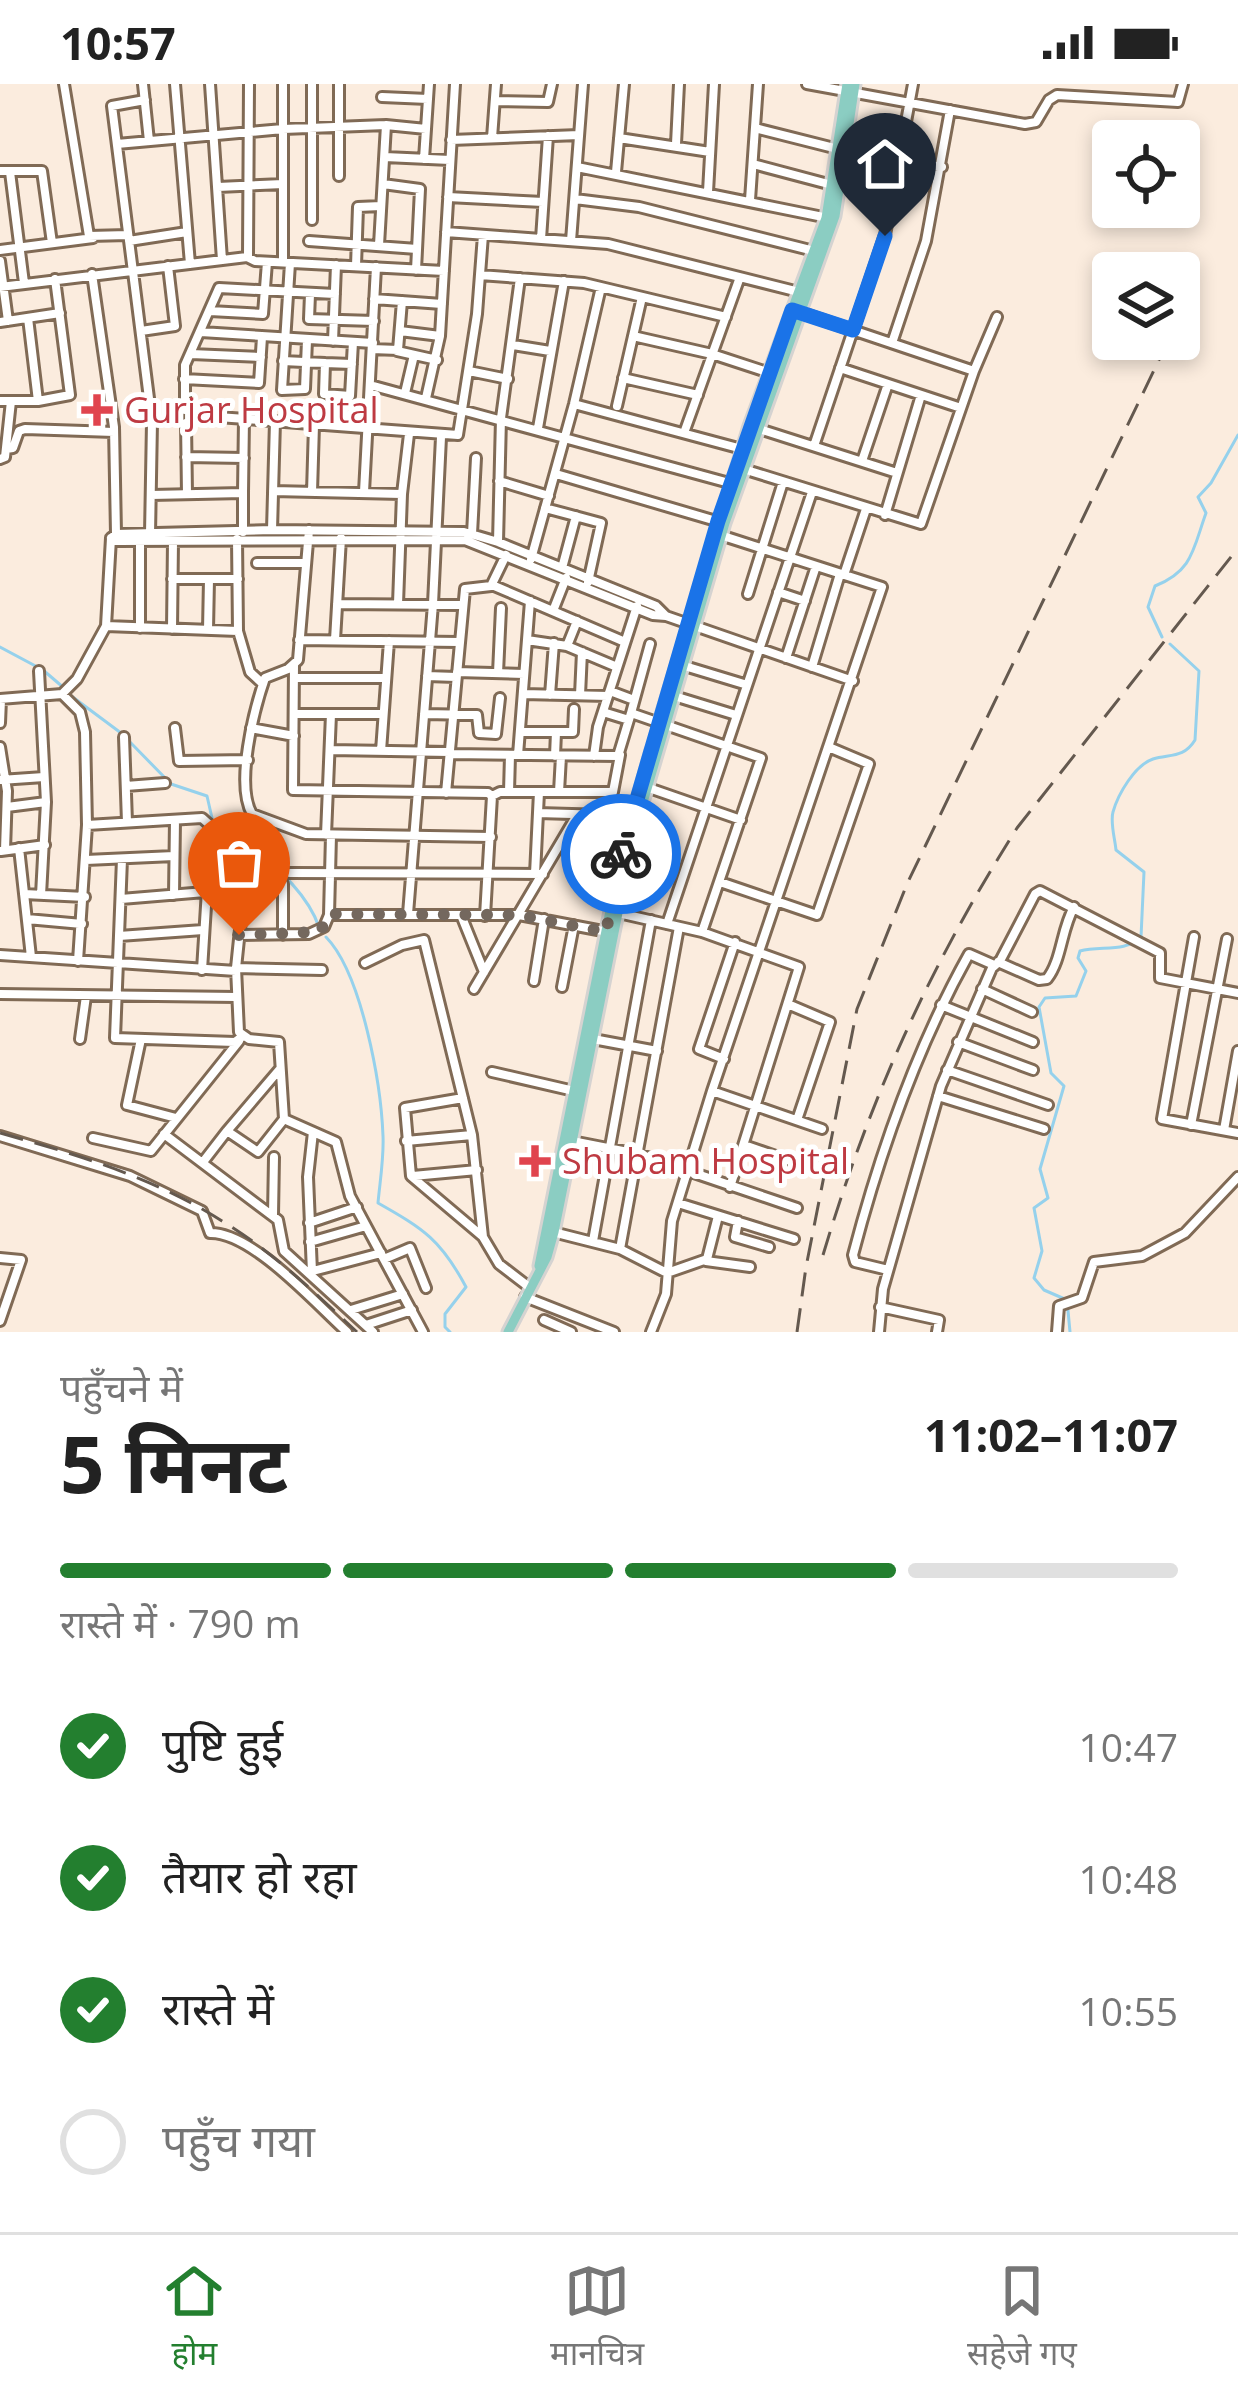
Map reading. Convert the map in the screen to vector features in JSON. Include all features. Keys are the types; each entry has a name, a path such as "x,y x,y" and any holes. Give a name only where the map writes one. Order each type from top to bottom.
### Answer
{"main road":[{"path":"796,311 814,250 830,219 851,88"},
{"path":"508,1332 551,1231 609,932 644,786 739,468 830,219 851,88"},
{"path":"739,468 753,428"},
{"path":"662,724 680,664"},
{"path":"568,1140 588,1038"}],"street":[{"path":"64,84 93,238"},
{"path":"143,84 149,141"},
{"path":"175,84 190,264"},
{"path":"210,84 222,260"},
{"path":"249,84 249,258"},
{"path":"283,84 283,242 288,293 282,389 302,391 307,340"},
{"path":"312,84 312,220"},
{"path":"339,84 339,176"},
{"path":"424,159 428,84"},
{"path":"426,398 440,336 455,84"},
{"path":"492,138 496,84"},
{"path":"495,101 548,102 552,84"},
{"path":"571,241 583,84"},
{"path":"616,172 623,84"},
{"path":"676,144 679,84"},
{"path":"708,192 715,84"},
{"path":"750,200 758,84"},
{"path":"807,84 851,88 1029,124 1057,95 1178,102 1183,84"},
{"path":"814,446 885,236 913,84"},
{"path":"382,97 428,99"},
{"path":"140,628 152,422 112,104 145,100"},
{"path":"892,343 926,242 950,110"},
{"path":"379,245 386,125"},
{"path":"117,144 340,126 426,128"},
{"path":"755,128 838,149"},
{"path":"451,140 579,135"},
{"path":"541,239 548,136"},
{"path":"619,138 710,152"},
{"path":"385,157 450,160"},
{"path":"899,160 942,167"},
{"path":"753,164 832,185"},
{"path":"577,167 830,219"},
{"path":"24,284 5,171 42,172 52,243"},
{"path":"218,187 283,184"},
{"path":"383,184 421,189 416,269"},
{"path":"448,196 543,202"},
{"path":"574,199 639,207 814,250"},
{"path":"356,266 358,206 381,206"},
{"path":"0,250 187,232"},
{"path":"446,232 608,244 799,292"},
{"path":"218,417 458,435 483,235"},
{"path":"309,241 417,249"},
{"path":"2,286 249,258 444,271"},
{"path":"0,261 4,321 60,313"},
{"path":"210,311 261,315 267,262"},
{"path":"333,341 336,265"},
{"path":"141,331 175,326 168,266"},
{"path":"364,491 376,267"},
{"path":"0,723 0,699 62,694 77,680 106,626 114,538 114,432 92,274"},
{"path":"480,275 601,287 726,317"},
{"path":"684,433 740,277"},
{"path":"498,542 501,418 520,278"},
{"path":"0,460 6,448 6,401 38,401 71,393 55,279"},
{"path":"538,428 564,281"},
{"path":"185,410 185,365 221,287 335,294"},
{"path":"531,560 601,287"},
{"path":"310,294 309,319 374,321"},
{"path":"617,406 642,297"},
{"path":"374,299 442,304"},
{"path":"398,351 402,301"},
{"path":"796,311 974,371"},
{"path":"739,468 921,524 997,317"},
{"path":"28,318 38,401"},
{"path":"400,331 440,336"},
{"path":"201,332 353,342 437,360"},
{"path":"633,336 773,374"},
{"path":"184,379 257,383 262,337"},
{"path":"326,363 324,394 349,396 353,342"},
{"path":"513,345 550,351"},
{"path":"191,354 260,357"},
{"path":"405,393 414,355"},
{"path":"283,361 352,364"},
{"path":"840,368 962,408"},
{"path":"469,371 508,380"},
{"path":"623,378 698,395"},
{"path":"862,461 888,384"},
{"path":"370,385 734,484"},
{"path":"885,515 921,395"},
{"path":"574,404 742,449"},
{"path":"244,418 238,632 248,667 263,684"},
{"path":"272,530 275,421"},
{"path":"186,423 187,494"},
{"path":"312,491 314,425"},
{"path":"753,428 897,473"},
{"path":"6,448 13,448 25,429 114,432"},
{"path":"398,604 409,434"},
{"path":"409,914 441,436"},
{"path":"186,457 244,458"},
{"path":"472,537 476,458"},
{"path":"556,474 882,587 712,1091 670,1230 663,1304 651,1332"},
{"path":"499,481 549,496"},
{"path":"748,595 783,482"},
{"path":"273,491 402,494"},
{"path":"667,924 812,491"},
{"path":"151,495 243,494"},
{"path":"545,508 602,525 588,583"},
{"path":"812,667 866,509"},
{"path":"553,611 576,517"},
{"path":"114,538 172,541 272,530 340,538 401,535"},
{"path":"147,539 308,534 472,537 498,542 666,616 853,681"},
{"path":"241,1038 236,970 252,814 246,800 251,728 268,676 298,660 308,534"},
{"path":"472,537 506,555 531,560"},
{"path":"335,640 340,538"},
{"path":"172,541 172,629"},
{"path":"492,584 506,555"},
{"path":"257,563 306,562"},
{"path":"786,658 816,566"},
{"path":"172,579 238,579"},
{"path":"208,579 208,630"},
{"path":"446,793 466,587 492,584 625,642"},
{"path":"778,592 805,601"},
{"path":"509,792 520,732 530,601"},
{"path":"337,604 463,605"},
{"path":"594,756 638,604"},
{"path":"498,673 501,608"},
{"path":"567,646 577,621"},
{"path":"106,626 238,632"},
{"path":"299,640 460,642"},
{"path":"381,751 389,640"},
{"path":"527,640 567,646 617,667"},
{"path":"550,695 554,643"},
{"path":"294,665 292,790 492,796 615,791 650,644"},
{"path":"580,695 582,652"},
{"path":"680,664 745,684"},
{"path":"39,671 46,802 41,895"},
{"path":"427,676 524,674"},
{"path":"296,678 386,679"},
{"path":"523,694 609,693 634,700"},
{"path":"62,694 80,712 86,732 85,897 79,961"},
{"path":"674,696 736,715"},
{"path":"424,714 478,715 479,734 496,734 500,698"},
{"path":"520,732 573,732 574,709"},
{"path":"603,712 662,724 761,758 702,932"},
{"path":"295,714 384,714"},
{"path":"239,935 320,932 329,914 331,714"},
{"path":"175,728 179,761 248,760"},
{"path":"251,728 294,736"},
{"path":"556,732 559,792"},
{"path":"124,737 127,822"},
{"path":"0,747 7,807 3,850 45,845"},
{"path":"720,882 817,915 868,761 831,748"},
{"path":"330,750 620,755"},
{"path":"3,779 44,777"},
{"path":"126,786 165,783"},
{"path":"644,786 741,820"},
{"path":"539,792 539,874"},
{"path":"484,916 492,796"},
{"path":"7,807 46,802"},
{"path":"538,813 606,815"},
{"path":"252,814 291,830 328,835 490,836"},
{"path":"474,988 577,814"},
{"path":"87,825 202,818 211,826 249,827"},
{"path":"174,895 175,820"},
{"path":"202,970 211,826"},
{"path":"19,848 31,956"},
{"path":"86,860 174,856"},
{"path":"122,860 114,1036 279,1042 284,1119 258,1152 227,1131"},
{"path":"207,871 245,874"},
{"path":"290,873 539,874"},
{"path":"283,884 283,935"},
{"path":"879,1332 888,1270 947,1070 982,989 1035,894 1040,891 1074,907 1161,954 1160,978 1238,993"},
{"path":"121,899 205,892"},
{"path":"24,894 85,897"},
{"path":"888,1270 855,1262 853,1256 900,1109 941,1005 969,954 1047,979 1074,907"},
{"path":"614,912 702,932 799,967 730,1187"},
{"path":"329,914 519,915 609,932"},
{"path":"460,915 484,972"},
{"path":"534,981 544,919"},
{"path":"27,920 82,924"},
{"path":"593,1241 652,920"},
{"path":"562,987 574,925"},
{"path":"620,1249 679,926"},
{"path":"119,936 203,930"},
{"path":"1193,937 1161,1113 1167,1121 1238,1133"},
{"path":"1191,1125 1227,939"},
{"path":"365,962 402,944 424,940 472,1135 484,1237"},
{"path":"724,1059 699,1048 735,942"},
{"path":"0,956 202,970 322,970"},
{"path":"982,989 1032,1012"},
{"path":"0,994 236,997"},
{"path":"80,1040 86,996"},
{"path":"941,1005 1034,1042"},
{"path":"790,1006 830,1022 797,1120"},
{"path":"93,1138 149,1151 241,1038"},
{"path":"588,1038 657,1051"},
{"path":"141,1039 127,1105 177,1119"},
{"path":"958,1042 1033,1070"},
{"path":"1224,1130 1238,1051"},
{"path":"203,1162 280,1069"},
{"path":"947,1070 1048,1106"},
{"path":"492,1072 574,1091"},
{"path":"712,1091 822,1129"},
{"path":"938,1096 1044,1129"},
{"path":"463,1099 405,1108 411,1176 484,1237 499,1264 527,1292 614,1332"},
{"path":"284,1119 338,1145 350,1196 423,1332"},
{"path":"310,1272 313,1132"},
{"path":"164,1134 280,1223 284,1251 369,1329 412,1310"},
{"path":"406,1141 472,1135"},
{"path":"0,1136 130,1176 202,1211 210,1233 224,1232 285,1275 341,1331"},
{"path":"568,1140 638,1154 797,1208"},
{"path":"744,1145 816,1170"},
{"path":"272,1216 274,1156"},
{"path":"411,1176 477,1170"},
{"path":"1057,1332 1058,1306 1078,1300 1094,1262 1142,1256 1185,1233 1238,1178"},
{"path":"678,1203 794,1239"},
{"path":"309,1223 357,1207"},
{"path":"706,1261 718,1216"},
{"path":"738,1221 735,1237 769,1247"},
{"path":"310,1242 367,1226"},
{"path":"551,1231 620,1249 667,1273 706,1261 750,1268"},
{"path":"310,1272 410,1248 426,1288"},
{"path":"0,1258 21,1260 5,1293 0,1321"},
{"path":"350,1311 403,1294"},
{"path":"880,1306 939,1320 938,1332"},
{"path":"544,1320 572,1332"}],"waterway":[{"path":"1162,637 1148,607 1155,586 1177,573 1190,557 1206,513 1198,497 1238,435"},
{"path":"1070,1332 1067,1300 1044,1290 1034,1278 1042,1251 1034,1208 1048,1198 1040,1169 1064,1086 1051,1073 1039,1007 1045,998 1076,996 1086,971 1078,958 1080,951 1120,947 1141,937 1144,872 1116,850 1112,816 1123,789 1140,767 1182,753 1195,740 1199,671 1170,644"},
{"path":"0,647 43,670 64,688"},
{"path":"70,695 121,733"},
{"path":"128,740 171,784 207,796 212,818"},
{"path":"214,836 244,850"},
{"path":"253,852 292,884 319,927"},
{"path":"326,937 350,976 374,1060 383,1136 378,1203 430,1237 466,1287 445,1314 450,1332"}],"railway":[{"path":"797,1332 857,1009 907,884 1159,360"},
{"path":"823,1255 882,1088 929,983 985,880 1017,828 1238,548"},
{"path":"0,1133 114,1169 196,1206 276,1259 357,1332"}],"way so far":[{"path":"239,935 320,932 329,914 519,915 606,932 621,854"}],"place":[{"name":"Gurjar Hospital","path":"97,410"},
{"name":"Shubam Hospital","path":"535,1161"}],"route":[{"path":"621,854 718,521 792,310 853,330 885,236"}]}
